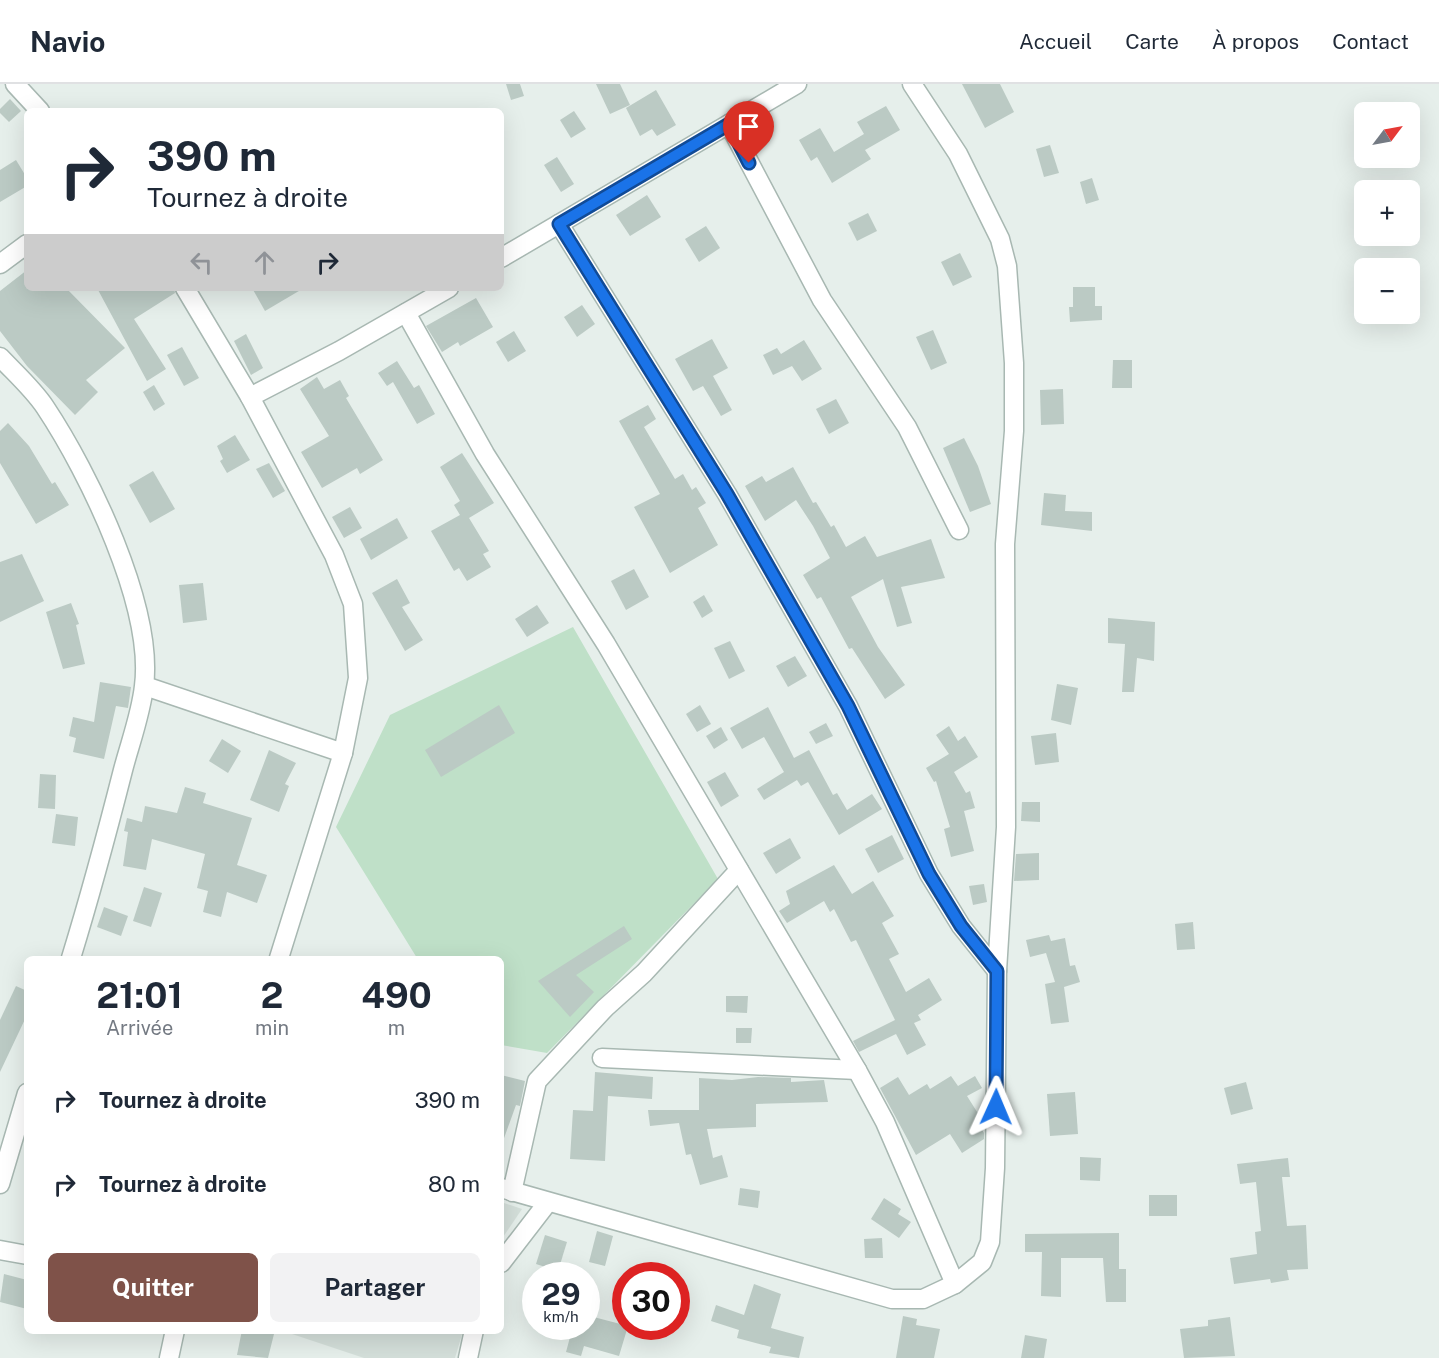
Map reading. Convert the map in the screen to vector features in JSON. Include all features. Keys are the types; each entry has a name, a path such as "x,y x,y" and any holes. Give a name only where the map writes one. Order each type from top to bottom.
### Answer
{"street":[{"path":"15,84 37,108"},
{"path":"504,256 797,84"},
{"path":"739,870 644,973 605,1008 537,1081 506,1190 892,1299 923,1299 955,1284 981,1262 990,1242 995,1168 997,971 1006,827 1005,544 1014,431 1014,363 1006,266 1000,238 958,154 912,84"},
{"path":"729,124 822,300 907,427 959,530"},
{"path":"559,224 727,494 848,706 929,874 961,926 997,971"},
{"path":"0,264 24,246"},
{"path":"187,291 250,397 334,555 353,604 358,678 343,753 280,956"},
{"path":"250,397 444,291"},
{"path":"406,313 485,454 612,654 857,1070 885,1122 955,1284"},
{"path":"0,357 45,406 92,490 126,576 138,615 145,686 98,871 72,956"},
{"path":"145,686 343,753"},
{"path":"602,1058 857,1070"},
{"path":"0,1184 24,1104"},
{"path":"504,1259 548,1202"},
{"path":"0,1250 24,1254"},
{"path":"170,1358 174,1334"},
{"path":"468,1358 473,1334"}],"shaded area":[{"path":"504,1203 522,1209 504,1236"},
{"path":"292,1334 462,1334 455,1358 364,1358"}],"green space":[{"path":"573,627 718,879 547,1053 504,1046 504,956 416,956 336,827 390,715"}],"building":[{"path":"506,84 520,84 524,96 511,100"},
{"path":"596,84 620,84 630,105 610,114"},
{"path":"962,84 1000,84 1014,112 985,128"},
{"path":"656,90 676,125 657,136 652,129 640,136 626,108"},
{"path":"10,99 21,111 9,122 0,113 0,109"},
{"path":"886,106 900,130 865,150 871,159 832,183 817,157 811,161 799,140 820,128 834,152 864,134 857,122"},
{"path":"574,111 586,129 571,138 560,120"},
{"path":"1050,145 1059,173 1044,177 1036,149"},
{"path":"557,157 574,184 561,192 544,165"},
{"path":"16,160 24,173 24,188 0,202 0,170"},
{"path":"1092,178 1099,200 1086,204 1080,182"},
{"path":"647,195 661,217 630,236 616,215"},
{"path":"868,213 877,231 857,241 848,223"},
{"path":"706,226 720,248 699,262 685,239"},
{"path":"960,253 972,277 953,286 941,262"},
{"path":"24,272 24,291 69,291 125,348 86,380 98,392 75,415 27,366 0,331 0,291"},
{"path":"1073,287 1095,287 1095,306 1102,306 1102,320 1070,322 1069,307 1073,307"},
{"path":"99,291 175,291 175,293 134,319 166,369 147,381"},
{"path":"254,291 299,291 265,311"},
{"path":"476,298 493,327 460,346 458,342 442,352 426,326"},
{"path":"582,305 595,324 577,337 564,317"},
{"path":"933,330 947,363 931,370 916,337"},
{"path":"514,331 526,351 508,362 496,342"},
{"path":"246,334 263,368 251,375 234,341"},
{"path":"712,339 728,368 713,376 732,410 721,416 703,386 693,391 675,359"},
{"path":"804,340 822,369 802,381 792,366 773,375 763,355 777,348 781,354"},
{"path":"182,347 199,378 184,386 167,355"},
{"path":"1113,360 1132,360 1132,388 1112,388"},
{"path":"397,361 414,388 419,385 435,414 417,424 393,382 387,386 378,373"},
{"path":"317,377 324,389 340,380 349,396 346,398 383,460 360,474 357,468 322,488 301,452 329,436 300,389"},
{"path":"154,385 165,404 154,411 143,392"},
{"path":"1063,389 1064,424 1041,425 1040,390"},
{"path":"836,399 849,423 829,434 816,409"},
{"path":"648,405 656,419 644,427 675,479 683,474 692,490 696,487 706,503 698,508 718,545 670,573 634,507 660,494 619,421"},
{"path":"8,423 29,446 52,484 55,482 69,505 36,524 0,463 0,431"},
{"path":"235,435 250,460 227,473 220,461 223,459 217,446"},
{"path":"964,438 978,466 991,504 970,512 943,448"},
{"path":"462,453 494,503 469,518 489,551 483,554 491,567 467,581 459,568 454,571 431,531 460,515 454,505 460,501 440,467"},
{"path":"269,463 285,491 273,498 256,469"},
{"path":"793,467 813,503 816,502 831,527 834,525 846,547 865,536 877,557 931,539 945,578 901,587 912,623 897,627 883,579 851,597 878,647 905,685 885,699 852,648 849,649 821,597 817,599 803,575 830,558 796,500 765,521 745,486 762,476 766,482"},
{"path":"153,471 175,509 150,523 129,485"},
{"path":"1044,493 1066,495 1065,511 1092,512 1092,531 1041,525"},
{"path":"350,507 362,528 344,538 332,517"},
{"path":"397,518 408,538 371,560 360,539"},
{"path":"22,554 44,601 0,622 0,562"},
{"path":"634,569 649,597 626,610 611,581"},
{"path":"397,579 410,603 402,607 423,640 405,651 372,593"},
{"path":"203,583 207,620 183,623 179,585"},
{"path":"704,595 713,611 702,618 693,602"},
{"path":"71,603 79,624 76,625 85,664 63,669 46,612"},
{"path":"537,605 549,623 527,637 515,619"},
{"path":"1108,618 1155,622 1154,661 1137,658 1134,692 1122,692 1125,644 1108,643"},
{"path":"730,641 745,671 729,679 714,648"},
{"path":"795,656 807,676 788,687 776,666"},
{"path":"100,682 131,687 128,708 116,706 104,759 73,752 76,738 69,736 73,717 94,722"},
{"path":"1057,684 1078,688 1071,725 1051,720"},
{"path":"499,705 515,733 441,777 425,750"},
{"path":"700,705 711,724 697,732 686,714"},
{"path":"768,707 794,758 809,750 833,795 837,793 847,810 872,794 882,809 839,835 808,782 801,786 797,780 764,800 757,789 784,772 764,737 742,749 730,728"},
{"path":"826,723 833,736 816,744 809,732"},
{"path":"949,726 958,741 965,736 978,757 954,772 966,793 970,791 975,808 964,811 974,851 951,857 944,829 950,827 936,781 934,782 926,768 949,754 936,735"},
{"path":"721,727 728,740 714,749 706,736"},
{"path":"1056,733 1059,762 1035,765 1031,736"},
{"path":"222,739 241,751 228,773 209,761"},
{"path":"269,750 296,763 285,784 289,786 279,812 250,800"},
{"path":"725,772 739,796 721,807 707,782"},
{"path":"40,774 56,775 55,809 38,808"},
{"path":"185,787 206,793 203,803 252,818 237,865 267,875 257,903 227,892 221,917 203,912 208,891 197,888 205,854 152,839 146,870 123,866 128,832 124,831 127,818 142,822 145,806 177,813"},
{"path":"1022,802 1040,802 1040,822 1021,821"},
{"path":"56,814 78,817 75,846 52,843"},
{"path":"892,835 904,859 878,873 865,849"},
{"path":"790,838 801,858 776,874 763,853"},
{"path":"1039,853 1039,880 1014,881 1016,854"},
{"path":"834,865 852,894 873,881 894,916 882,923 899,954 889,959 906,992 929,978 942,1000 918,1015 921,1020 914,1023 926,1045 907,1055 896,1034 859,1052 853,1041 895,1020 856,940 851,942 834,909 830,912 824,901 787,923 779,911 790,904 786,891"},
{"path":"984,884 987,902 973,905 969,886"},
{"path":"144,887 162,893 151,927 133,921"},
{"path":"104,907 128,916 121,936 97,927"},
{"path":"1193,922 1195,949 1177,950 1175,924"},
{"path":"624,926 632,939 576,975 594,992 570,1017 538,981"},
{"path":"1049,935 1051,941 1065,938 1070,966 1075,965 1080,982 1064,987 1069,1022 1051,1024 1045,984 1055,982 1046,953 1030,957 1026,940"},
{"path":"16,986 24,990 24,1021 0,1072 0,1020"},
{"path":"726,996 748,996 747,1013 726,1012"},
{"path":"736,1028 752,1028 751,1043 736,1043"},
{"path":"595,1072 653,1077 652,1099 608,1096 605,1161 570,1159 573,1110 593,1111"},
{"path":"504,1076 525,1081 520,1106 516,1105 504,1138"},
{"path":"951,1076 958,1086 975,1076 982,1088 967,1096 979,1115 975,1118 984,1133 984,1139 962,1153 950,1134 916,1155 880,1088 898,1077 909,1095 927,1084 930,1089"},
{"path":"758,1077 791,1078 791,1082 824,1080 828,1102 756,1104 756,1127 707,1129 713,1158 722,1155 728,1177 700,1185 691,1154 686,1155 679,1123 650,1126 648,1110 699,1110 699,1078 732,1080"},
{"path":"1246,1082 1253,1109 1231,1115 1224,1088"},
{"path":"1075,1092 1078,1134 1050,1136 1047,1094"},
{"path":"1080,1157 1101,1158 1100,1181 1080,1180"},
{"path":"1288,1158 1290,1177 1282,1177 1287,1226 1306,1225 1308,1269 1287,1270 1289,1280 1271,1283 1270,1279 1234,1284 1230,1258 1257,1254 1255,1232 1261,1231 1256,1182 1240,1184 1237,1164"},
{"path":"740,1188 760,1191 758,1208 738,1205"},
{"path":"1149,1195 1177,1195 1177,1216 1149,1216"},
{"path":"884,1198 901,1209 898,1214 911,1222 899,1238 871,1219"},
{"path":"597,1231 613,1236 605,1266 600,1265 600,1262 589,1262"},
{"path":"1119,1233 1119,1269 1126,1269 1126,1302 1106,1302 1103,1258 1061,1258 1061,1297 1041,1296 1042,1252 1025,1252 1025,1234"},
{"path":"545,1235 567,1242 561,1262 537,1262"},
{"path":"882,1238 883,1258 865,1258 864,1239"},
{"path":"4,1274 24,1279 24,1308 0,1302"},
{"path":"754,1284 781,1294 771,1328 804,1337 799,1358 769,1353 771,1347 737,1338 739,1330 711,1321 716,1305 744,1315"},
{"path":"903,1316 917,1319 916,1325 940,1329 934,1358 896,1358"},
{"path":"1230,1317 1235,1356 1184,1358 1180,1329 1208,1326 1208,1320"},
{"path":"600,1319 612,1322 612,1340 624,1340 619,1356 584,1346 581,1356 566,1352 569,1340 600,1340"},
{"path":"241,1334 274,1334 268,1358 237,1355"},
{"path":"1025,1335 1047,1339 1044,1358 1021,1358"}],"route":[{"path":"749,163 729,124 559,224 727,494 848,706 929,874 961,926 997,971 996,1107"}]}
